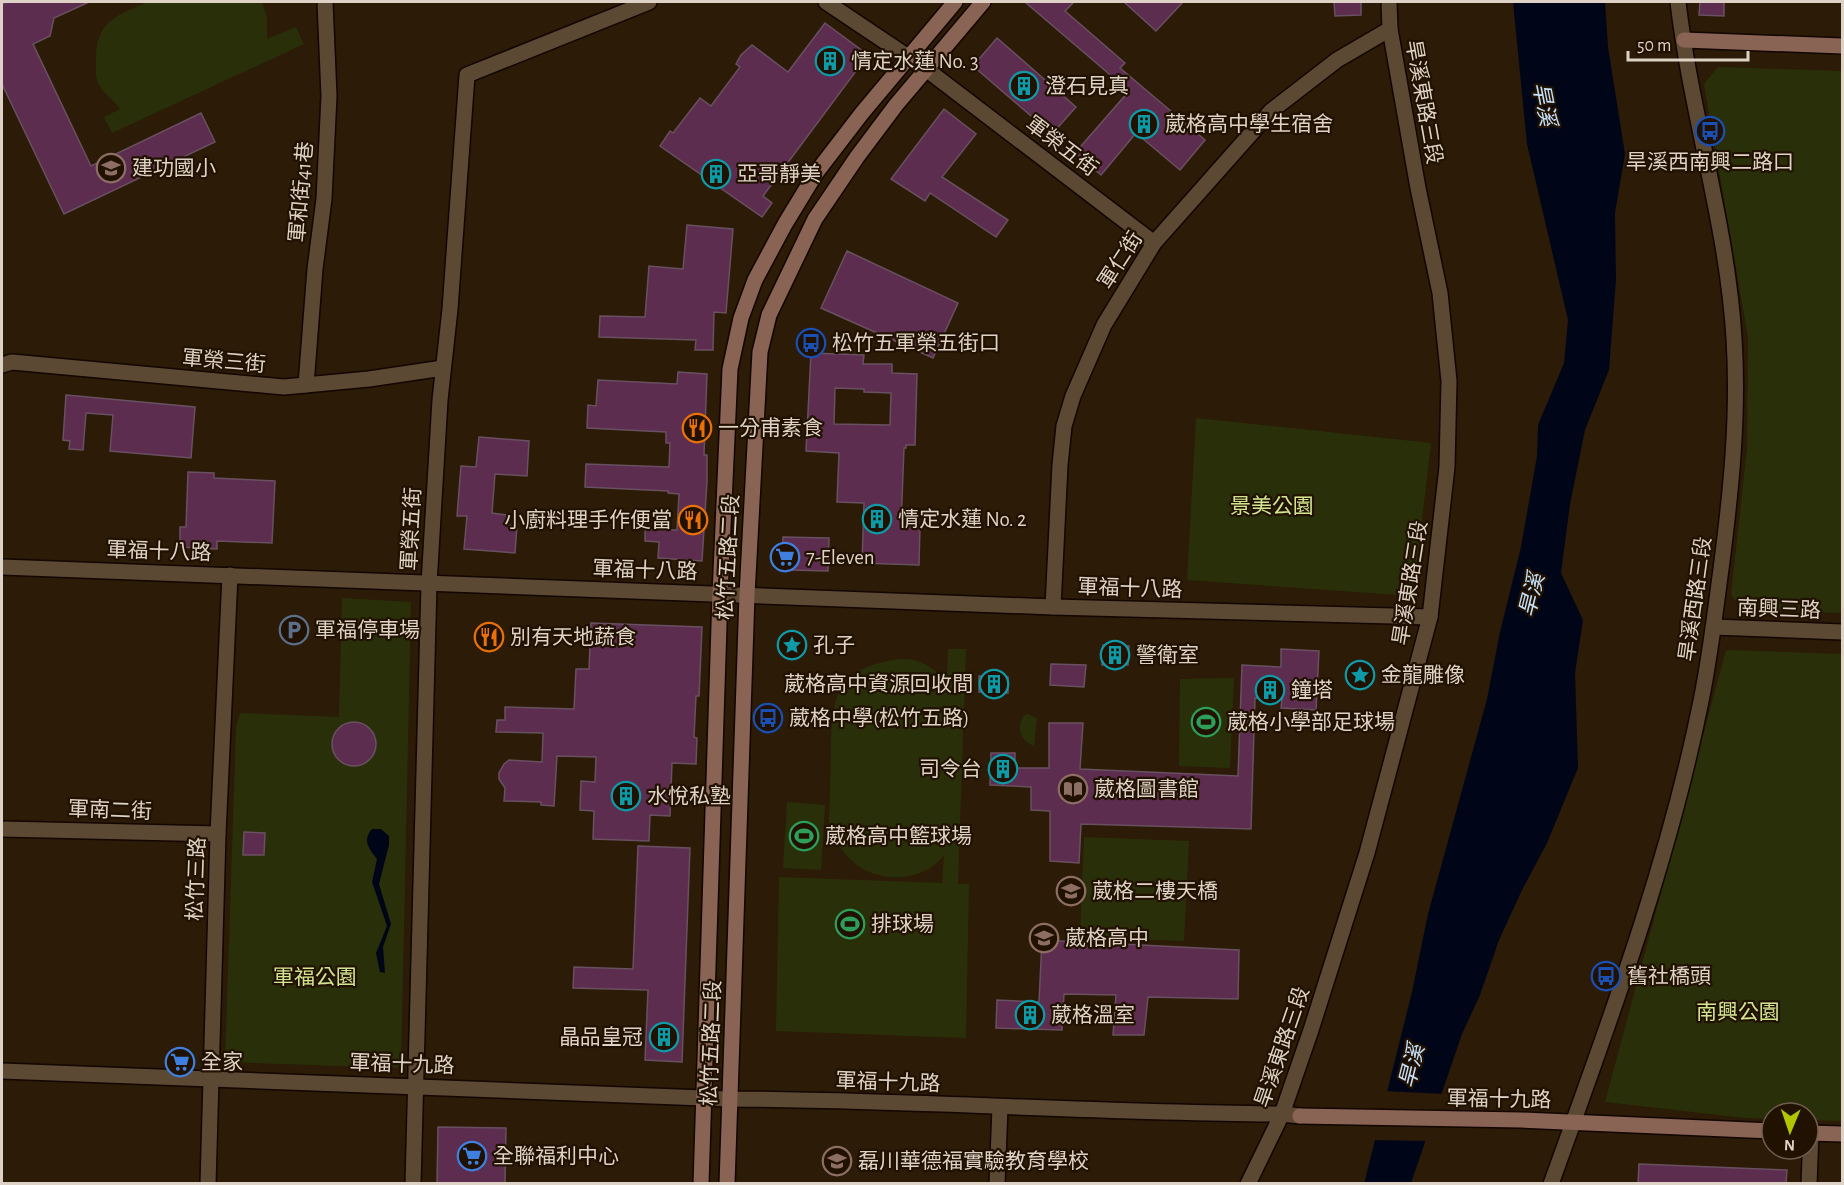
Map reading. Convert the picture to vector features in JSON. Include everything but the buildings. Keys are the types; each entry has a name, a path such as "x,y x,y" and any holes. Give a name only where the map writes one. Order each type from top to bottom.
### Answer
{"street":[{"name":"軍和街41巷","path":"306,385 315,269 324,199 329,96 325,2"},
{"name":"軍榮五街","path":"413,1184 429,584 443,368 467,75 649,2"},
{"name":"軍榮五街","path":"826,2 910,57 1154,243"},
{"name":"松竹五路二段","path":"701,1184 720,594 730,369 741,318 755,280 816,173 862,113 955,2"},
{"name":"松竹五路二段","path":"727,1184 747,595 760,352 769,315 815,219 896,105 983,2"},
{"name":"旱溪東路三段","path":"1248,1184 1282,1114 1367,853 1430,617 1447,467 1449,381 1440,293 1418,188 1390,28 1389,2"},
{"name":"旱溪西路三段","path":"1551,1184 1636,941 1683,783 1701,702 1730,495 1735,420 1734,337 1724,258 1678,2"},
{"name":"軍仁街","path":"1053,607 1064,426 1073,396 1104,326 1154,243 1271,111 1337,60 1390,28"},
{"path":"1684,40 1842,46"},
{"name":"軍榮三街","path":"2,365 12,362 284,387 369,380 443,368"},
{"name":"軍福十八路","path":"2,567 1053,607 1430,617"},
{"name":"松竹三路","path":"208,1184 218,834 230,575"},
{"name":"南興三路","path":"1713,627 1842,632"},
{"name":"軍南二街","path":"2,828 218,834"},
{"name":"軍福十九路","path":"2,1071 210,1077 730,1099 1300,1116 1536,1120 1760,1130"},
{"path":"998,1184 1000,1107"},
{"path":"1820,1133 1842,1134"},
{"path":"1809,1161 1809,1184"}],"green space":[{"path":"147,2 262,2 267,18 267,39 296,27 304,44 112,133 104,117 120,109 101,88 97,80 97,44 100,34 111,20"},
{"path":"1718,67 1842,71 1842,613 1743,610 1731,595 1747,448 1748,337 1704,84"},
{"name":"景美公園","path":"1196,418 1431,443 1413,596 1187,580"},
{"name":"軍福公園","path":"342,598 411,602 401,1068 225,1062 236,727 240,713 339,717"},
{"path":"948,649 966,649 958,884 969,884 966,1038 776,1031 779,877 942,883 944,855 929,869 909,876 877,875 860,867 848,857 829,824 832,724 837,698 843,687 851,677 863,669 900,659 916,660 947,679"},
{"name":"南興公園","path":"1726,650 1842,654 1842,1121 1820,1120 1820,1101 1760,1101 1760,1119 1605,1102"},
{"name":"葳格小學部足球場","path":"1234,678 1230,768 1179,766 1180,679"},
{"path":"1028,714 1037,718 1034,746 1025,741 1020,729 1024,715"},
{"name":"葳格高中籃球場","path":"787,802 825,805 821,870 783,868"},
{"path":"1084,837 1189,841 1184,941 1080,937"}],"water":[{"name":"旱溪","path":"1513,2 1605,2 1608,47 1625,154 1615,213 1616,280 1609,370 1585,430 1570,504 1561,573 1583,620 1575,673 1578,768 1547,843 1499,940 1480,995 1462,1034 1411,1183 1364,1184 1412,992 1428,914 1487,699 1500,632 1521,547 1537,456 1538,425 1564,363 1568,320 1527,144"},
{"path":"372,829 381,829 389,836 389,845 379,884 391,924 383,947 385,973 380,972 376,953 387,926 372,882 377,859 369,848 367,837"}],"pier":[{"path":"1383,1091 1445,1094 1428,1141 1371,1140"}],"place":[{"name":"情定水蓮 No. 3","path":"830,61"},
{"name":"澄石見真","path":"1024,86"},
{"name":"葳格高中學生宿舍","path":"1144,124"},
{"name":"旱溪西南興二路口","path":"1710,131"},
{"name":"建功國小","path":"111,168"},
{"name":"亞哥靜美","path":"716,174"},
{"name":"松竹五軍榮五街口","path":"811,343"},
{"name":"一分甫素食","path":"697,428"},
{"name":"情定水蓮 No. 2","path":"877,519"},
{"name":"小廚料理手作便當","path":"693,520"},
{"name":"7-Eleven","path":"785,557"},
{"name":"軍福停車場","path":"294,630"},
{"name":"別有天地蔬食","path":"489,637"},
{"name":"孔子","path":"792,645"},
{"name":"警衛室","path":"1115,655"},
{"name":"金龍雕像","path":"1360,675"},
{"name":"葳格高中資源回收間","path":"994,684"},
{"name":"鐘塔","path":"1270,690"},
{"name":"葳格中學(松竹五路)","path":"768,718"},
{"name":"葳格小學部足球場","path":"1206,722"},
{"name":"司令台","path":"1003,769"},
{"name":"葳格圖書館","path":"1073,789"},
{"name":"水悅私塾","path":"626,796"},
{"name":"葳格高中籃球場","path":"804,836"},
{"name":"葳格二樓天橋","path":"1071,891"},
{"name":"排球場","path":"850,924"},
{"name":"葳格高中","path":"1044,938"},
{"name":"舊社橋頭","path":"1606,976"},
{"name":"葳格溫室","path":"1030,1015"},
{"name":"晶品皇冠","path":"664,1037"},
{"name":"全家","path":"180,1062"},
{"name":"全聯福利中心","path":"472,1156"},
{"name":"磊川華德福實驗教育學校","path":"837,1161"}]}
